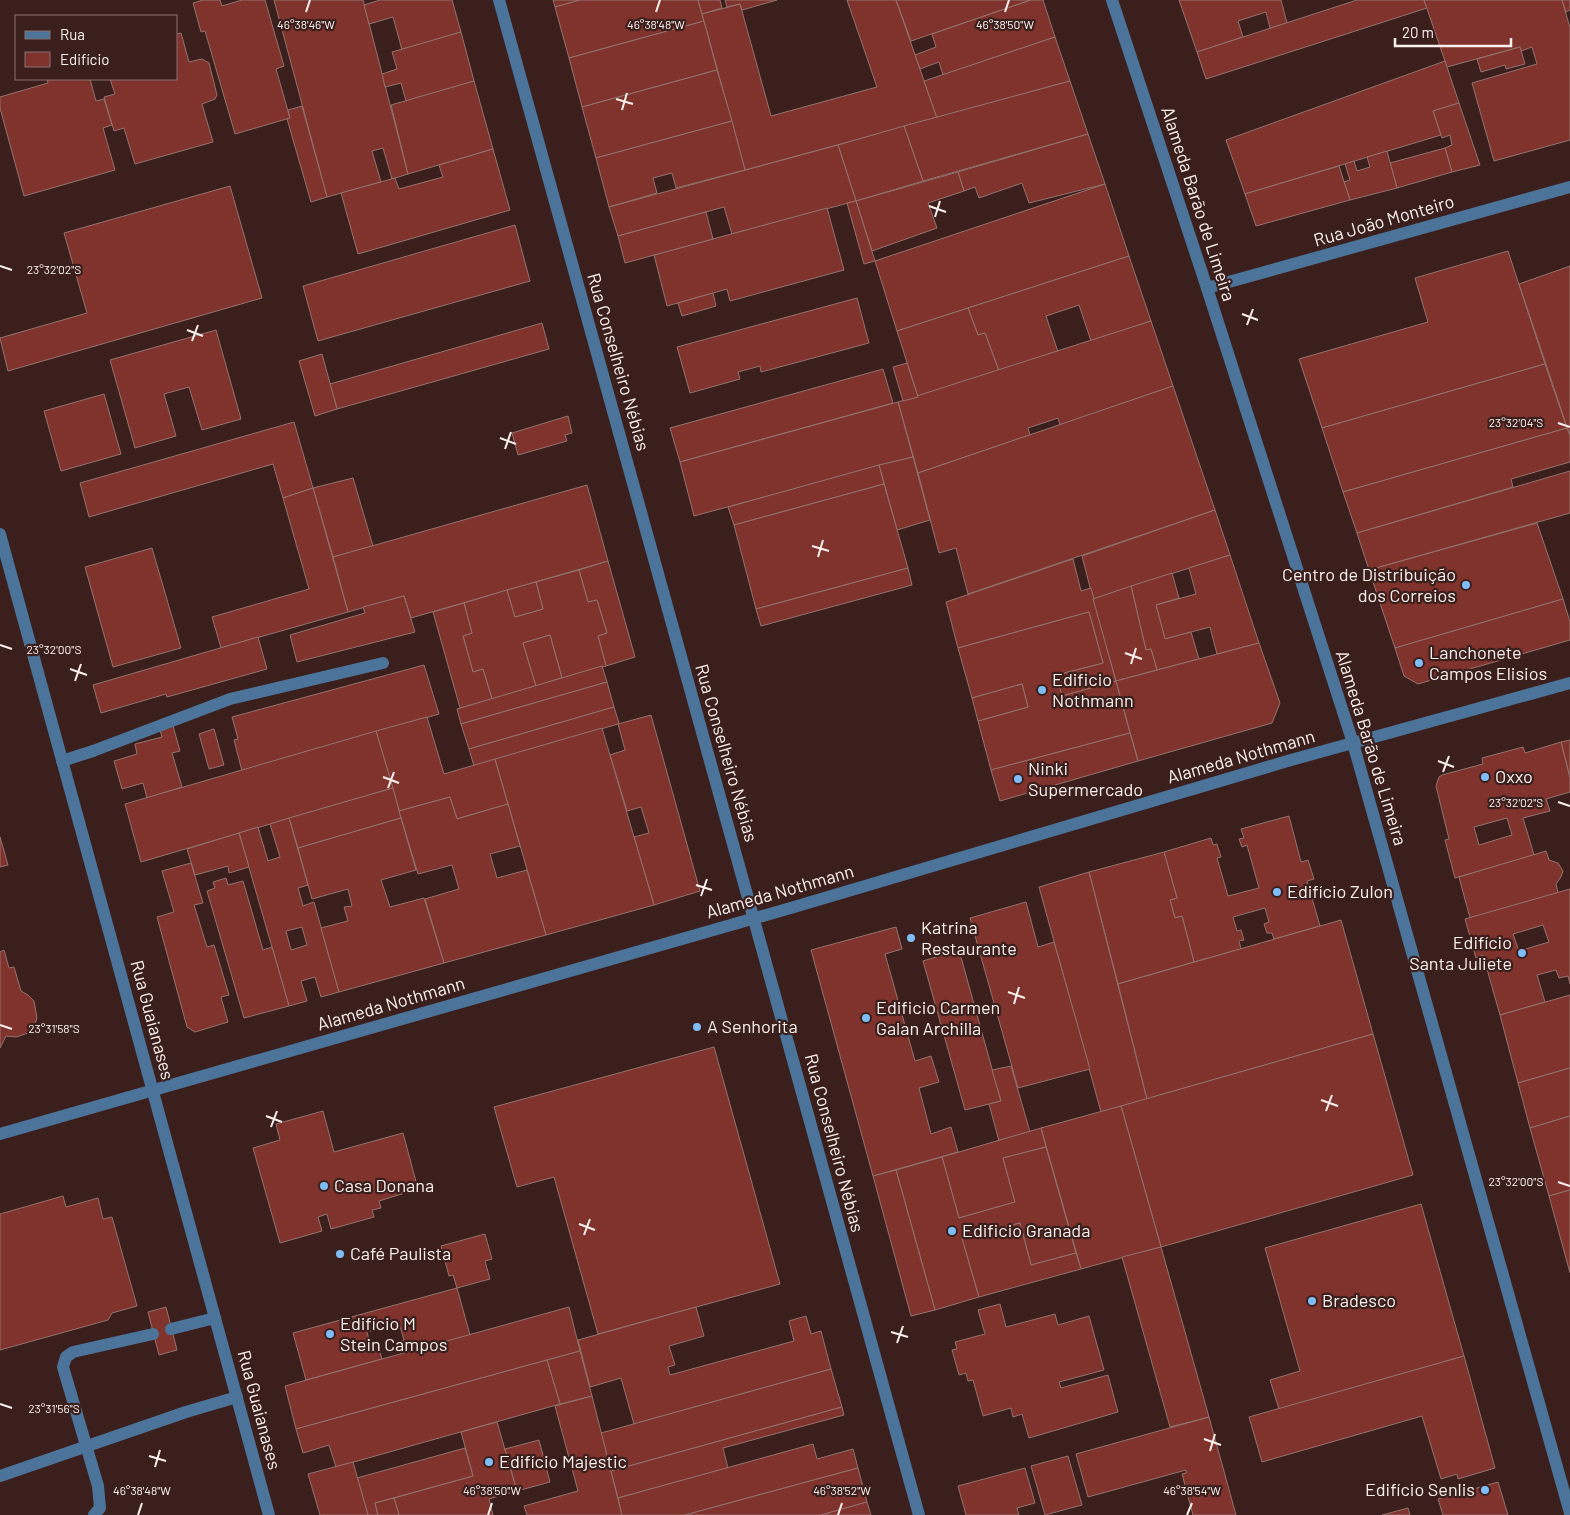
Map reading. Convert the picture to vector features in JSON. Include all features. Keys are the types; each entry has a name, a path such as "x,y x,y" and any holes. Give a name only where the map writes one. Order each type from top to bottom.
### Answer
{"street":[{"name":"Rua Conselheiro Nébias","path":"499,0 919,1515"},
{"name":"Alameda Barão de Limeira","path":"1112,0 1207,288 1353,743 1570,1513"},
{"name":"Rua João Monteiro","path":"1207,288 1570,186"},
{"name":"Rua Guaianases","path":"0,534 269,1515"},
{"path":"62,760 93,751 230,700 382,662"},
{"name":"Alameda Nothmann","path":"0,1134 754,918 1291,760 1570,683"},
{"path":"171,1329 215,1318"},
{"path":"94,1515 100,1508 98,1486 63,1367 66,1357 74,1352 153,1334"},
{"path":"0,1476 186,1412 237,1397"}],"building":[{"path":"203,0 220,0 222,6 242,0 265,0 284,66 276,69 290,118 235,134 205,31 201,32 193,3"},
{"path":"274,0 363,0 408,174 392,179 383,148 372,151 381,182 327,197"},
{"path":"380,0 452,0 461,32 402,50 393,17 369,24 364,5"},
{"path":"553,0 580,0 555,7"},
{"path":"580,0 698,0 704,21 569,58 555,7"},
{"path":"698,0 720,0 722,8 702,14"},
{"path":"725,0 777,0 742,10 740,4 727,7"},
{"path":"847,0 896,0 937,118 745,170 702,14 740,4 771,116 877,87"},
{"path":"896,0 1031,0 911,41"},
{"path":"1031,0 1043,0 1055,37 943,75 939,62 920,69 915,55 936,47 932,34"},
{"path":"1179,0 1281,0 1287,23 1270,28 1266,12 1238,21 1243,37 1197,52"},
{"path":"1357,0 1424,0 1427,8 1206,79 1197,52"},
{"path":"1424,0 1562,0 1570,28 1570,140 1494,161 1472,83 1537,64 1532,47 1521,51 1520,47 1447,67"},
{"path":"1562,0 1570,0 1570,10 1566,12"},
{"path":"704,21 717,70 582,107 569,58"},
{"path":"461,32 474,81 406,101 401,83 385,87 382,74 397,69 392,52"},
{"path":"181,33 189,62 202,59 209,63 217,95 215,99 202,104 213,142 135,164 124,128 114,131 104,97 115,94 110,80 178,80 178,34"},
{"path":"1055,37 1070,81 937,118 924,81"},
{"path":"1520,47 1525,64 1506,69 1505,65 1481,72 1477,59"},
{"path":"1445,61 1459,103 1433,111 1441,135 1245,194 1226,140"},
{"path":"717,70 732,121 596,158 582,107"},
{"path":"47,80 90,80 96,101 104,99 112,125 103,128 115,170 24,196 0,108 0,97 48,83"},
{"path":"474,81 493,149 408,174 391,105"},
{"path":"1070,81 1088,134 923,181 904,126"},
{"path":"1459,103 1480,165 1452,172 1445,148 1452,145 1450,135 1442,138 1433,111"},
{"path":"302,106 327,197 311,202 287,119 290,118 288,110"},
{"path":"732,121 745,170 676,188 672,173 653,178 657,193 609,207 596,158"},
{"path":"904,126 923,181 856,201 838,145"},
{"path":"1088,134 1105,184 1029,203 1022,183 979,198 975,187 964,191 958,172"},
{"path":"838,145 856,201 732,234 724,207 618,236 609,207"},
{"path":"1445,148 1452,172 1397,188 1390,163"},
{"path":"493,149 510,210 358,254 341,193 395,178 399,189 443,177 439,165"},
{"path":"1387,151 1397,188 1350,200 1344,182 1350,180 1345,164 1354,161 1357,171 1370,167 1367,157"},
{"path":"1339,166 1350,200 1256,226 1245,194"},
{"path":"958,172 964,191 928,203 937,228 872,251 856,201"},
{"path":"1105,184 1129,256 897,331 875,261"},
{"path":"230,186 262,298 8,371 0,338 87,313 64,233"},
{"path":"856,201 875,261 864,264 847,203"},
{"path":"827,208 844,270 730,301 727,289 667,306 654,255"},
{"path":"706,212 713,239 625,263 618,236"},
{"path":"515,225 530,281 318,341 303,286"},
{"path":"1508,251 1545,364 1322,428 1299,359 1428,322 1415,278"},
{"path":"1129,256 1151,321 1091,341 1079,305 1046,316 1058,352 999,371 985,333 978,335 968,308"},
{"path":"1570,266 1570,436 1519,284"},
{"path":"713,293 716,306 682,316 678,303"},
{"path":"857,298 869,343 761,372 760,366 738,372 740,379 690,393 677,347"},
{"path":"968,308 978,335 985,333 999,371 918,397 897,331"},
{"path":"1151,321 1173,386 1060,425 1058,418 1028,428 1030,435 918,473 898,402"},
{"path":"542,323 549,349 337,409 330,384"},
{"path":"216,330 241,419 202,430 189,387 164,394 176,436 135,448 110,360"},
{"path":"322,354 337,409 315,416 299,361"},
{"path":"907,363 918,397 903,401 893,367"},
{"path":"1545,364 1567,428 1343,492 1322,428"},
{"path":"883,369 893,403 680,462 670,428"},
{"path":"1173,386 1215,510 968,594 956,548 939,553 918,473"},
{"path":"104,394 121,454 61,471 44,411"},
{"path":"898,402 913,457 694,516 680,462"},
{"path":"568,416 572,433 565,435 567,441 518,455 512,433"},
{"path":"294,422 313,488 283,498 273,464 89,517 80,483"},
{"path":"1567,428 1570,436 1570,462 1511,479 1513,487 1357,533 1343,492"},
{"path":"913,457 930,520 897,530 879,465"},
{"path":"879,465 884,484 734,525 728,507"},
{"path":"1570,471 1570,513 1369,570 1357,533"},
{"path":"353,478 373,546 333,557 313,488"},
{"path":"884,484 908,568 756,609 734,525"},
{"path":"587,485 608,561 411,618 404,596 348,612 333,557"},
{"path":"313,488 348,612 221,648 212,617 309,589 283,498"},
{"path":"1215,510 1230,555 1093,599 1082,556"},
{"name":"Centro de Distribuição dos Correios","path":"1537,523 1563,599 1395,648 1369,570"},
{"path":"152,548 181,648 113,667 85,567"},
{"path":"1230,555 1259,643 1217,654 1210,627 1165,639 1156,605 1196,594 1189,568"},
{"path":"1073,559 1081,591 1091,588 1116,681 1062,696 1056,675 1103,663 1089,612 958,648 946,602"},
{"path":"608,561 635,657 606,666 598,636 607,633 597,600 588,602 579,570"},
{"path":"908,568 912,585 761,626 756,609"},
{"path":"579,570 588,602 597,600 607,633 598,636 606,666 562,678 550,635 523,643 536,686 492,699 483,669 473,672 463,636 472,633 464,603 507,590 515,617 543,609 536,582"},
{"path":"1172,573 1179,598 1156,605 1165,639 1191,632 1199,659 1157,670 1151,649 1146,650 1131,586"},
{"path":"536,582 543,609 515,617 507,590"},
{"path":"1131,586 1146,650 1151,649 1157,670 1116,681 1093,599"},
{"path":"404,596 415,632 297,662 290,635 365,613 363,607"},
{"path":"1563,599 1570,622 1570,640 1418,684 1404,676 1395,648"},
{"path":"464,603 472,633 463,636 473,672 483,669 492,699 460,708 433,612"},
{"name":"Edificio Nothmann","path":"1089,612 1103,663 1056,675 1062,696 1116,681 1130,733 991,770 978,721 1028,707 1022,684 972,698 958,648"},
{"path":"550,635 562,678 536,686 523,643"},
{"path":"258,637 267,669 167,697 166,694 101,713 93,685"},
{"path":"1259,643 1280,703 1272,723 1138,761 1116,681"},
{"path":"424,665 439,714 242,771 234,740 238,739 232,717"},
{"path":"602,666 607,682 461,724 457,709"},
{"path":"607,682 614,707 469,749 461,724"},
{"path":"1022,684 1028,707 978,721 972,698"},
{"path":"614,707 618,724 474,766 469,749"},
{"path":"651,715 700,891 654,905 634,837 649,833 641,807 627,811 610,755 625,750 618,724"},
{"path":"427,717 444,774 495,759 508,804 457,819 450,797 399,811 376,731"},
{"path":"173,726 180,751 172,753 182,787 147,798 143,783 122,789 114,761 137,754 135,744 162,737 160,730"},
{"path":"602,728 654,905 546,935 495,759"},
{"path":"214,729 224,765 209,769 199,734"},
{"path":"376,731 393,788 141,862 125,804"},
{"path":"1130,733 1138,761 1000,801 991,770"},
{"path":"1570,740 1570,778 1561,742"},
{"path":"1561,742 1570,778 1570,792 1546,799 1550,811 1523,818 1534,855 1455,878 1445,840 1449,839 1436,786 1439,777 1483,764 1482,758 1523,747 1525,753","holes":["1507,818 1512,835 1479,845 1474,827"]},
{"path":"393,788 401,818 298,848 289,818"},
{"path":"450,797 457,819 508,804 520,846 490,854 497,878 527,870 546,935 444,963 425,899 459,889 452,865 418,874 399,811"},
{"name":"Edifício Zulon","path":"1289,816 1301,862 1308,860 1314,879 1307,881 1320,926 1274,939 1272,933 1267,933 1264,924 1269,922 1265,908 1233,917 1237,931 1241,930 1244,940 1239,941 1241,949 1194,962 1182,916 1175,918 1170,900 1177,898 1164,852 1211,838 1213,845 1217,844 1221,857 1217,858 1228,896 1259,888 1247,845 1242,847 1239,839 1244,838 1241,829"},
{"path":"289,818 308,885 298,888 303,906 314,902 339,992 321,997 315,977 301,981 307,1001 289,1006 239,833 258,827 268,861 280,857 270,824","holes":["302,927 307,945 291,950 286,931"]},
{"path":"401,818 416,870 381,880 390,907 424,898 444,963 339,992 321,928 348,921 344,907 352,906 348,889 312,899 298,848"},
{"path":"239,833 249,867 229,873 228,866 195,875 187,849"},
{"path":"0,837 8,865 0,867"},
{"path":"1546,851 1549,860 1558,863 1563,871 1556,884 1558,893 1470,918 1459,877"},
{"path":"1164,852 1177,898 1170,900 1175,918 1182,916 1194,962 1118,984 1089,872"},
{"path":"191,863 203,903 194,905 207,947 214,945 229,995 221,997 228,1022 195,1032 187,1027 157,917 174,912 162,871"},
{"path":"1089,872 1147,1099 1101,1112 1039,887"},
{"path":"226,878 228,885 243,881 263,950 272,947 289,1006 244,1018 207,891 215,888 213,882"},
{"name":"Edifício Santa Juliete","path":"1570,889 1570,984 1568,976 1559,978 1556,970 1537,975 1545,1002 1500,1015 1483,955 1476,958 1465,919","holes":["1543,925 1549,942 1519,951 1513,934"]},
{"path":"1026,902 1038,947 1054,942 1090,1069 1018,1088 970,918"},
{"path":"1341,920 1373,1034 1147,1099 1118,984"},
{"name":"Edificio Carmen Galan Archilla","path":"896,927 902,949 885,954 915,1061 931,1056 939,1082 919,1088 931,1134 951,1127 958,1152 873,1176 811,950"},
{"path":"4,950 9,968 14,967 21,991 34,1001 37,1018 34,1027 28,1033 16,1037 6,1036 0,1048 0,952"},
{"path":"959,950 1001,1101 965,1110 923,961"},
{"path":"1570,995 1570,1068 1518,1083 1500,1015"},
{"path":"1373,1034 1413,1175 1161,1247 1121,1106"},
{"path":"714,1047 780,1284 598,1334 554,1177 517,1187 494,1107"},
{"path":"1011,1066 1030,1132 999,1141 989,1104 1001,1101 992,1070"},
{"path":"1570,1068 1570,1116 1530,1128 1518,1083"},
{"path":"1121,1106 1161,1247 1081,1269 1041,1128"},
{"path":"323,1111 334,1152 403,1133 418,1189 379,1201 381,1208 372,1210 374,1217 331,1229 327,1214 318,1217 322,1231 280,1243 253,1148 280,1140 276,1124"},
{"path":"1570,1116 1570,1190 1549,1196 1530,1128"},
{"path":"1041,1128 1046,1147 1003,1158 1015,1202 959,1218 942,1157"},
{"name":"Edificio Granada","path":"1046,1147 1076,1253 1031,1265 1020,1223 962,1238 979,1297 935,1310 896,1170 942,1157 959,1218 1015,1202 1003,1158"},
{"path":"896,1170 935,1310 911,1316 873,1176"},
{"path":"1570,1190 1570,1273 1549,1196"},
{"path":"63,1196 66,1207 98,1198 103,1219 112,1217 137,1306 112,1313 108,1320 0,1350 0,1214"},
{"path":"1421,1204 1464,1356 1279,1409 1270,1380 1300,1371 1265,1248"},
{"path":"1020,1223 1031,1265 1076,1253 1081,1269 979,1297 962,1238"},
{"path":"485,1234 492,1259 485,1261 490,1279 457,1288 453,1275 449,1276 441,1246"},
{"path":"1161,1247 1209,1417 1170,1427 1122,1257"},
{"name":"Edifício M Stein Campos","path":"457,1288 470,1335 401,1354 397,1342 404,1340 399,1323 367,1332 371,1348 378,1346 382,1359 306,1380 293,1333"},
{"path":"1000,1304 1006,1327 1055,1314 1058,1325 1089,1316 1104,1370 1059,1382 1061,1388 1108,1375 1118,1412 1029,1438 1022,1414 1013,1417 1011,1408 983,1416 973,1380 968,1381 966,1373 959,1375 952,1350 957,1349 955,1342 985,1334 978,1310"},
{"path":"166,1307 177,1350 159,1355 148,1312"},
{"path":"569,1307 580,1351 296,1429 285,1386"},
{"path":"696,1307 704,1336 669,1346 675,1365 668,1367 670,1375 794,1341 789,1321 806,1316 811,1334 821,1331 831,1369 634,1424 621,1378 590,1387 578,1340"},
{"path":"580,1351 592,1396 560,1404 547,1360"},
{"path":"1464,1356 1495,1468 1458,1479 1457,1474 1441,1479 1422,1416 1262,1462 1249,1417"},
{"path":"547,1360 560,1404 336,1467 329,1445 303,1453 296,1429"},
{"path":"831,1369 842,1407 611,1471 601,1433"},
{"path":"592,1396 622,1515 527,1515 524,1506 578,1491 555,1406"},
{"path":"842,1407 844,1415 723,1448 728,1468 618,1498 611,1471"},
{"path":"1209,1417 1236,1515 1193,1515 1182,1474 1186,1473 1186,1470 1088,1497 1076,1454"},
{"name":"Edifício Majestic","path":"497,1422 517,1491 489,1499 493,1515 399,1515 394,1498 473,1476 461,1432"},
{"path":"539,1440 550,1482 517,1491 505,1449"},
{"path":"813,1444 817,1459 853,1449 858,1468 685,1515 622,1515 618,1498"},
{"path":"465,1448 473,1476 375,1503 378,1515 368,1515 357,1478"},
{"path":"1068,1456 1082,1505 1045,1515 1031,1466"},
{"path":"353,1462 368,1515 320,1515 308,1474"},
{"path":"858,1468 867,1502 821,1515 685,1515"},
{"path":"1025,1468 1035,1503 1017,1508 1019,1515 966,1515 958,1486"},
{"name":"Edifício Senlis","path":"1498,1482 1508,1515 1443,1515 1438,1499"},
{"path":"394,1498 399,1515 378,1515 375,1503"},
{"path":"867,1502 871,1515 821,1515"},
{"name":"Edifício Senlis","path":"1408,1508 1410,1515 1382,1515"}],"place":[{"name":"Centro de Distribuição dos Correios","path":"1466,585"},
{"name":"Lanchonete Campos Elisios","path":"1419,663"},
{"name":"Edificio Nothmann","path":"1042,690"},
{"name":"Oxxo","path":"1485,777"},
{"name":"Ninki Supermercado","path":"1018,779"},
{"name":"Edifício Zulon","path":"1277,892"},
{"name":"Katrina Restaurante","path":"911,938"},
{"name":"Edifício Santa Juliete","path":"1522,953"},
{"name":"Edificio Carmen Galan Archilla","path":"866,1018"},
{"name":"A Senhorita","path":"697,1027"},
{"name":"Casa Donana","path":"324,1186"},
{"name":"Edificio Granada","path":"952,1231"},
{"name":"Café Paulista","path":"340,1254"},
{"name":"Bradesco","path":"1312,1301"},
{"name":"Edifício M Stein Campos","path":"330,1334"},
{"name":"Edifício Majestic","path":"489,1462"},
{"name":"Edifício Senlis","path":"1485,1490"}]}
